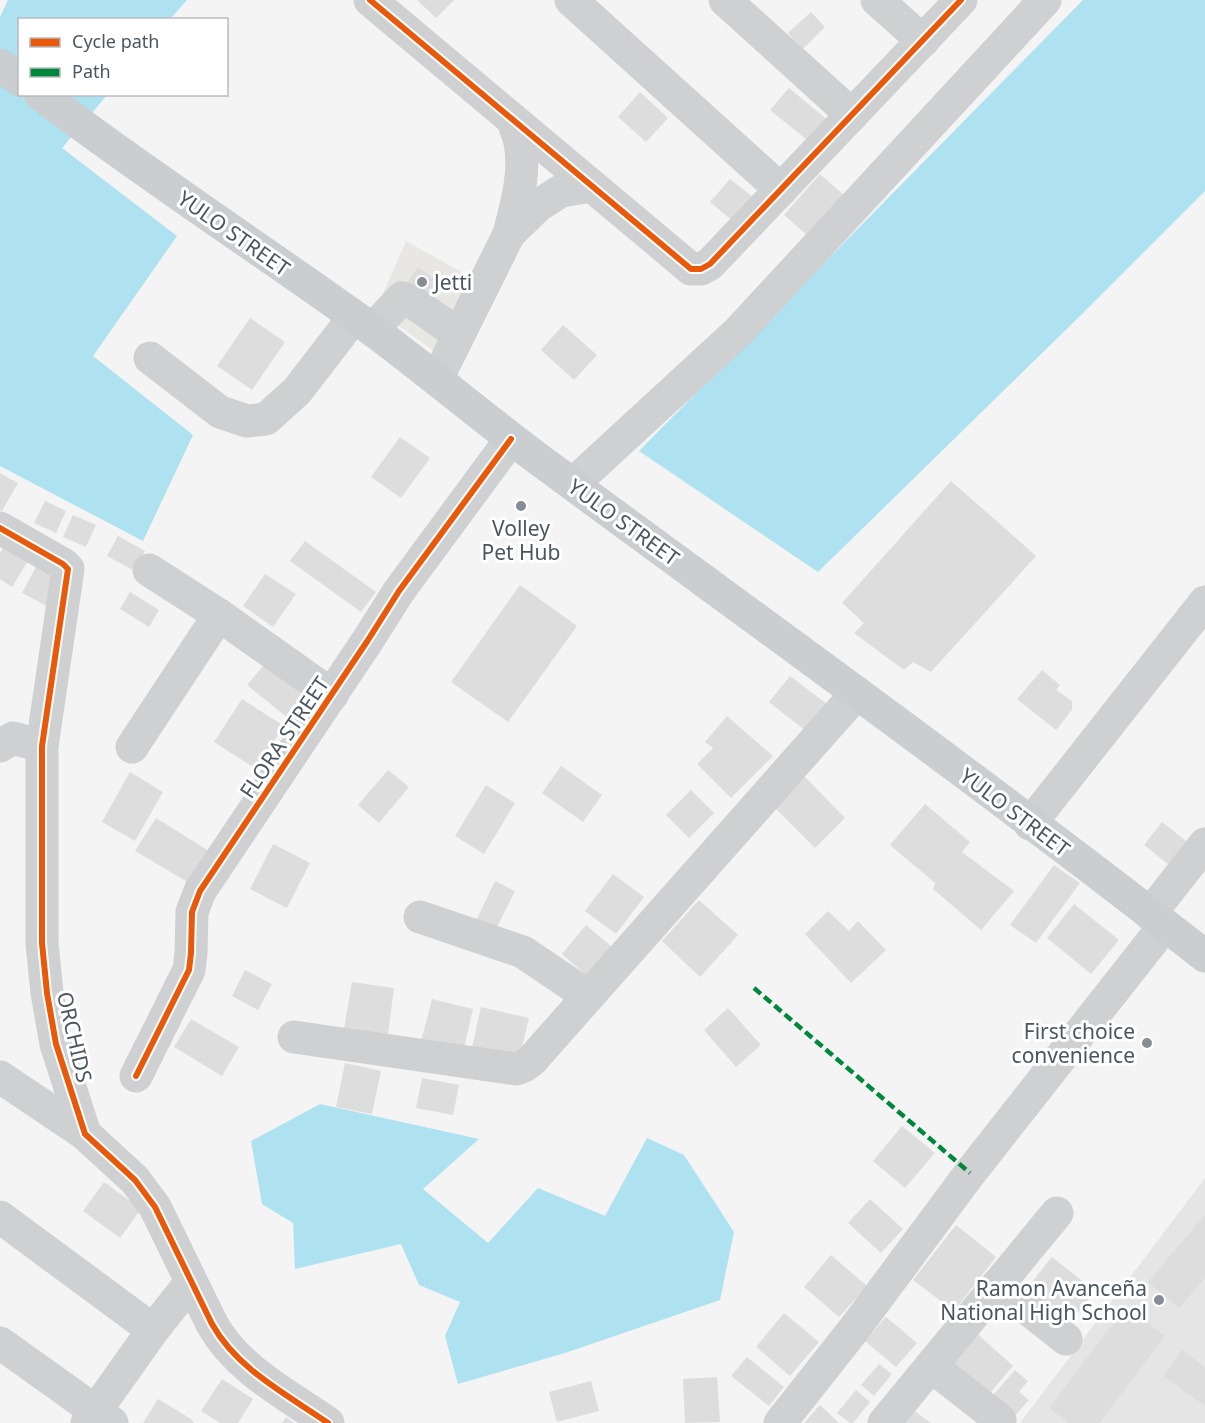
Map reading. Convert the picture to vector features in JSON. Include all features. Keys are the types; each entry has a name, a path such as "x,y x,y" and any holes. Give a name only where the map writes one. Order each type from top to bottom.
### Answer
{"main road":[{"path":"0,65 18,78"},
{"name":"YULO STREET","path":"42,96 363,324 437,379 511,439 857,693 1205,956"}],"street":[{"path":"370,0 691,269 701,269 710,264 961,0"},
{"path":"571,0 781,190"},
{"path":"725,0 852,115"},
{"path":"877,0 923,40"},
{"path":"573,484 738,332 1045,0"},
{"path":"437,379 509,234 518,197 521,162 520,144 513,120"},
{"path":"509,234 539,205 561,191 592,186"},
{"path":"150,358 220,412 247,421 266,419 363,324 402,298 411,301 458,334"},
{"name":"FLORA STREET","path":"136,1076 189,970 192,912 200,891 399,591 511,439"},
{"name":"ORCHIDS","path":"0,528 68,569 42,746 42,943 47,993 56,1044 85,1134 135,1180 155,1207 220,1338 232,1353 253,1371 328,1423"},
{"path":"149,570 219,615 332,695"},
{"path":"1030,824 1205,602"},
{"path":"132,747 219,615"},
{"path":"294,1037 516,1069 524,1066 532,1060 857,693"},
{"path":"0,746 13,738 42,746"},
{"path":"780,1423 855,1328 1158,920 1205,844"},
{"path":"420,917 523,952 588,996"},
{"path":"0,1077 85,1134"},
{"path":"884,1423 1056,1214"},
{"path":"0,1217 153,1330"},
{"path":"0,1343 98,1419 153,1330 191,1282"},
{"path":"997,1285 1066,1339"},
{"path":"931,1366 1000,1420"}],"shaded area":[{"path":"406,241 474,279 439,355 376,309"},
{"name":"Ramon Avanceña National High School","path":"1205,1178 1205,1423 1020,1423"}],"water":[{"path":"8,0 187,0 171,18 18,18 18,96 106,96 62,148 177,236 93,356 193,435 143,541 0,466 0,17"},
{"path":"1083,0 1205,0 1205,191 818,572 639,451"},
{"path":"320,1104 479,1139 423,1189 488,1243 538,1188 605,1216 647,1138 684,1155 734,1232 720,1300 565,1353 458,1384 445,1336 460,1302 419,1285 401,1244 295,1269 293,1223 262,1204 251,1141"}],"building":[{"path":"417,0 454,0 436,18"},
{"path":"811,12 825,27 803,49 788,33"},
{"path":"789,88 830,122 812,144 770,110"},
{"path":"640,92 668,118 646,142 618,117"},
{"path":"820,174 846,197 810,238 784,215"},
{"path":"730,179 754,198 734,222 710,202"},
{"name":"Jetti","path":"418,267 438,281 426,297 407,283"},
{"path":"250,318 285,342 252,390 217,366"},
{"path":"563,325 597,355 574,380 541,350"},
{"path":"400,437 430,458 401,498 371,477"},
{"path":"0,473 18,483 2,511 0,510"},
{"path":"951,481 1036,556 931,672 913,662 904,670 854,633 864,623 842,603"},
{"path":"45,501 66,511 56,533 34,523"},
{"path":"73,515 96,525 86,547 63,537"},
{"path":"118,536 145,551 135,571 107,556"},
{"path":"305,541 376,592 361,612 290,561"},
{"path":"4,546 28,561 12,587 0,579 0,553"},
{"path":"36,567 65,583 52,609 22,593"},
{"path":"265,574 296,594 273,627 243,606"},
{"path":"520,585 577,626 508,722 451,682"},
{"path":"130,592 159,610 149,627 120,609"},
{"path":"265,664 305,697 288,718 247,685"},
{"path":"1042,670 1060,685 1056,690 1072,701 1072,710 1056,730 1017,699"},
{"path":"790,676 832,708 811,735 769,702"},
{"path":"242,699 284,726 256,769 214,742"},
{"path":"727,716 773,756 731,798 697,764 713,748 705,742"},
{"path":"561,766 602,795 583,822 542,793"},
{"path":"388,770 409,787 379,823 358,805"},
{"path":"130,772 163,792 135,841 102,822"},
{"path":"804,776 845,818 815,848 774,807"},
{"path":"486,785 515,803 484,854 455,836"},
{"path":"691,790 714,813 689,838 666,815"},
{"path":"925,804 970,842 962,852 1014,891 981,930 933,889 935,883 890,845"},
{"path":"156,818 214,854 194,886 135,851"},
{"path":"1162,822 1191,845 1173,868 1144,845"},
{"path":"273,844 310,863 287,908 250,889"},
{"path":"1054,865 1080,883 1036,943 1010,925"},
{"path":"613,874 644,897 616,934 585,911"},
{"path":"495,881 515,891 495,931 476,921"},
{"path":"699,900 738,935 700,977 662,941"},
{"path":"1074,904 1119,940 1091,974 1047,938"},
{"path":"828,911 849,931 858,921 886,950 851,983 805,934"},
{"path":"586,925 612,947 587,976 562,954"},
{"path":"245,970 272,984 258,1010 232,996"},
{"path":"352,982 394,988 388,1035 344,1029"},
{"path":"432,999 473,1009 462,1056 420,1045"},
{"path":"481,1007 529,1018 519,1059 472,1048"},
{"path":"728,1008 761,1045 736,1067 704,1030"},
{"path":"191,1019 239,1047 222,1076 174,1047"},
{"path":"345,1063 381,1071 372,1114 336,1107"},
{"path":"422,1078 459,1085 453,1115 416,1108"},
{"path":"902,1126 935,1153 905,1188 873,1161"},
{"path":"104,1182 141,1209 120,1238 83,1211"},
{"path":"870,1199 903,1229 881,1253 848,1223"},
{"path":"1205,1215 1205,1278 1179,1308 1148,1282"},
{"path":"956,1225 996,1257 954,1311 913,1280"},
{"path":"831,1255 867,1286 839,1317 804,1287"},
{"path":"1052,1257 1095,1291 1063,1332 1019,1298"},
{"path":"1126,1307 1165,1336 1099,1423 1069,1423 1049,1408"},
{"path":"784,1313 819,1342 790,1376 756,1347"},
{"path":"886,1317 917,1343 896,1367 865,1341"},
{"path":"975,1332 1013,1366 983,1401 944,1367"},
{"path":"1182,1350 1205,1367 1205,1406 1163,1376"},
{"path":"747,1357 784,1387 769,1406 731,1376"},
{"path":"879,1364 892,1374 874,1396 861,1385"},
{"path":"1015,1370 1028,1381 1019,1392 1029,1400 1011,1420 988,1401"},
{"path":"717,1377 720,1422 685,1423 683,1379"},
{"path":"222,1379 253,1399 238,1423 220,1423 201,1411"},
{"path":"591,1381 599,1411 557,1422 549,1392"},
{"path":"856,1390 870,1402 853,1423 850,1423 837,1413"},
{"path":"158,1399 191,1419 194,1423 143,1423"},
{"path":"820,1405 839,1423 804,1423"},
{"path":"909,1407 931,1423 896,1423"},
{"path":"286,1417 294,1423 282,1423"}],"marked path":[{"path":"754,988 970,1173"}],"cycle path":[{"path":"370,0 691,269 701,269 710,264 961,0"},
{"path":"136,1076 189,970 192,912 200,891 399,591 511,439"},
{"path":"0,528 68,569 42,746 42,943 47,993 56,1044 85,1134 135,1180 155,1207 222,1340 264,1380 328,1423"}],"place":[{"name":"Jetti","path":"422,282"},
{"name":"Volley Pet Hub","path":"521,506"},
{"name":"First choice convenience","path":"1147,1043"},
{"name":"Ramon Avanceña National High School","path":"1159,1300"}]}
